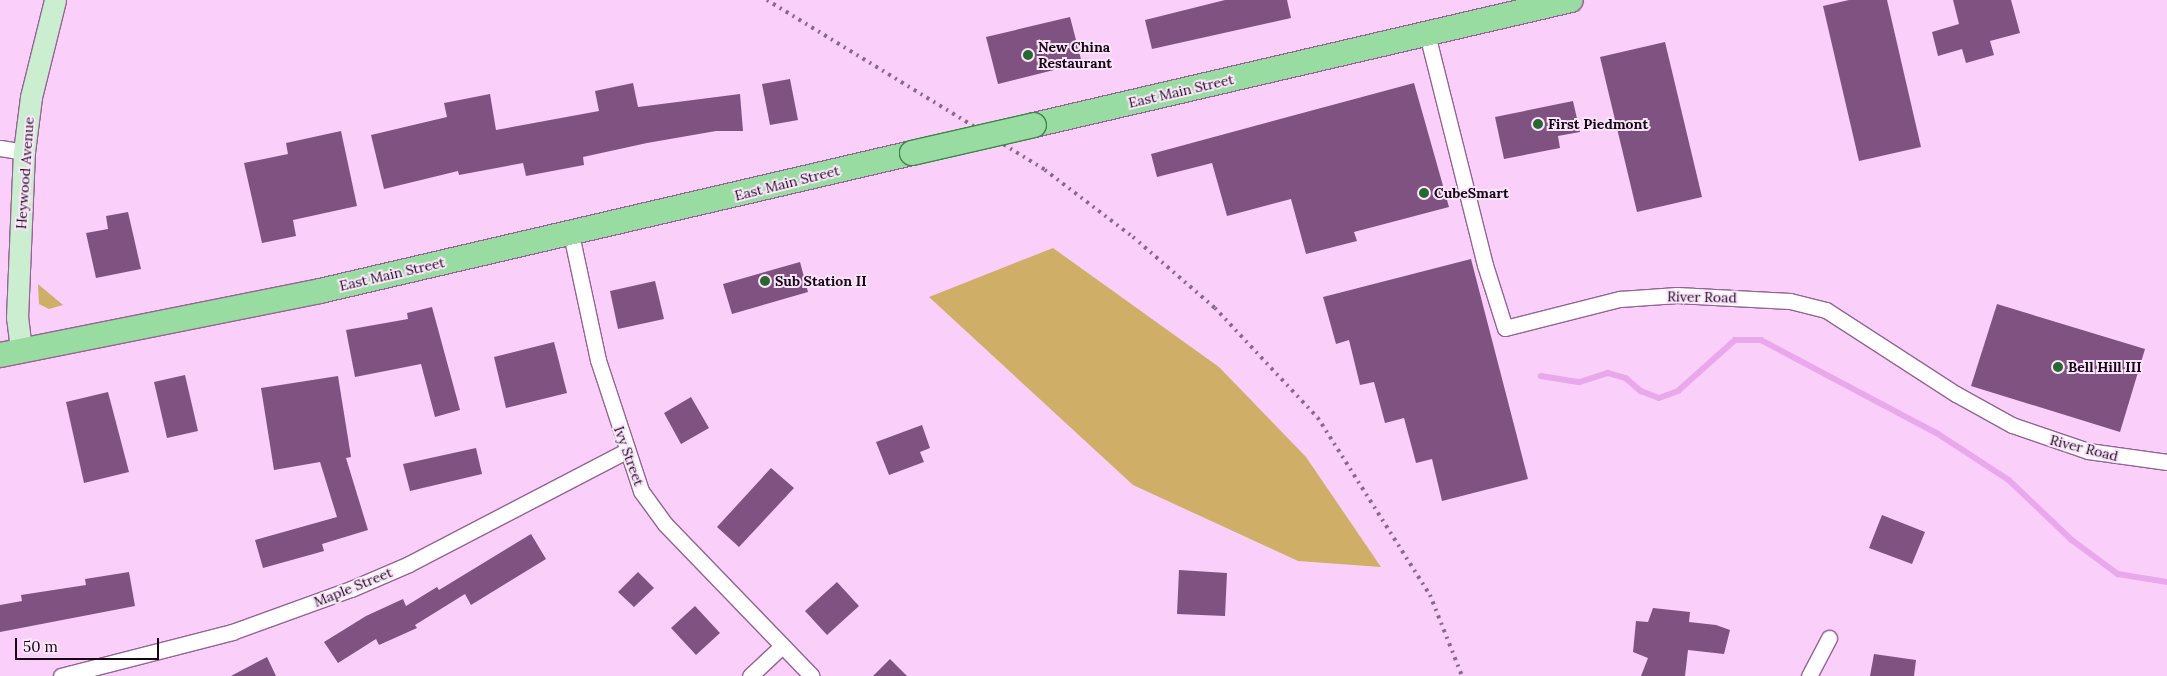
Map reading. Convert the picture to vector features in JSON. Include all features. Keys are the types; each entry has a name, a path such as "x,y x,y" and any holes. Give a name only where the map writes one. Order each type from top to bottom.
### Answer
{"main road":[{"name":"East Main Street","path":"10,352 320,290 570,234 1571,0"}],"street":[{"name":"Heywood Avenue","path":"10,352 17,318 24,152 32,88 55,0"},
{"name":"River Road","path":"1427,34 1485,265 1505,328 1620,299 1677,295 1790,301 1826,310 1956,394 2012,424 2088,451 2167,462"},
{"path":"0,148 24,152"},
{"name":"Ivy Street","path":"570,234 598,360 626,451 641,491 665,524 812,676"},
{"name":"Maple Street","path":"61,676 232,632 351,589 409,564 626,451"},
{"path":"1809,676 1830,638"},
{"path":"750,676 782,646"}],"shaded area":[{"path":"1053,248 1219,367 1306,457 1381,567 1298,561 1133,485 929,297"},
{"path":"38,284 63,305 49,309 39,304"}],"building":[{"path":"1225,0 1287,0 1291,18 1152,49 1145,20"},
{"path":"1849,0 1887,0 1921,147 1859,161 1823,6"},
{"path":"1953,0 2011,0 2020,33 1990,41 1994,55 1966,63 1962,49 1938,56 1932,32 1959,24"},
{"path":"1070,17 1082,63 998,84 986,37"},
{"path":"1665,42 1702,197 1637,212 1600,57"},
{"path":"790,79 798,120 770,125 762,84"},
{"path":"633,83 638,107 740,94 743,131 716,131 647,143 583,157 584,165 526,176 523,163 459,175 458,171 384,189 371,135 447,117 444,103 490,94 496,130 599,111 595,91"},
{"path":"1414,83 1449,207 1354,232 1357,241 1306,254 1291,199 1227,216 1212,163 1157,177 1151,154"},
{"name":"First Piedmont","path":"1573,101 1580,132 1558,136 1560,148 1504,159 1495,117"},
{"path":"341,131 357,206 293,220 296,236 262,243 244,163 288,154 286,143"},
{"path":"128,212 141,269 96,278 86,233 108,229 106,216"},
{"path":"1471,259 1528,479 1442,501 1432,459 1416,463 1404,418 1385,423 1374,382 1360,385 1349,340 1336,344 1323,297"},
{"path":"800,262 808,292 732,314 723,284"},
{"path":"655,281 664,319 618,329 610,291"},
{"name":"Bell Hill III","path":"1997,304 2145,349 2120,432 1971,386"},
{"path":"432,307 460,410 435,417 421,364 355,377 346,330 408,319 407,313"},
{"path":"554,342 567,393 506,408 494,357"},
{"path":"185,375 198,431 167,438 154,382"},
{"path":"338,376 351,457 346,458 368,530 322,544 324,551 263,568 255,540 337,517 320,462 274,470 261,388"},
{"path":"108,392 129,472 84,483 66,402"},
{"path":"691,397 709,428 681,444 664,413"},
{"path":"922,425 930,448 920,452 924,462 889,475 876,442"},
{"path":"476,448 482,474 410,491 403,464"},
{"path":"771,468 794,488 739,547 717,527"},
{"path":"1882,515 1925,532 1912,564 1869,548"},
{"path":"531,534 546,559 471,605 465,594 415,625 417,628 379,645 376,639 338,663 324,642 366,616 403,599 406,606 437,587 439,590"},
{"path":"1179,570 1227,573 1225,616 1177,614"},
{"path":"129,572 135,606 0,632 0,605 22,601 21,595 86,585 85,579"},
{"path":"638,572 654,588 634,607 618,592"},
{"path":"837,582 859,606 827,635 805,611"},
{"path":"695,606 720,633 696,655 671,628"},
{"path":"1653,608 1690,612 1689,622 1716,625 1730,630 1724,654 1688,650 1685,676 1641,676 1648,658 1633,652 1636,621 1648,622"},
{"path":"1874,654 1916,660 1914,676 1870,676"},
{"path":"267,657 276,676 231,676"},
{"path":"890,659 907,676 873,676"}],"waterway":[{"path":"1541,376 1580,382 1608,373 1626,378 1641,391 1659,398 1678,391 1735,340 1761,340 1937,433 2009,480 2072,540 2118,574 2167,582"}],"railway":[{"path":"767,0 1045,170 1133,237 1215,308 1318,418 1430,595 1462,676"}],"place":[{"name":"New China Restaurant","path":"1028,55"},
{"name":"First Piedmont","path":"1538,124"},
{"name":"CubeSmart","path":"1424,193"},
{"name":"Sub Station II","path":"765,281"},
{"name":"Bell Hill III","path":"2058,367"}]}
